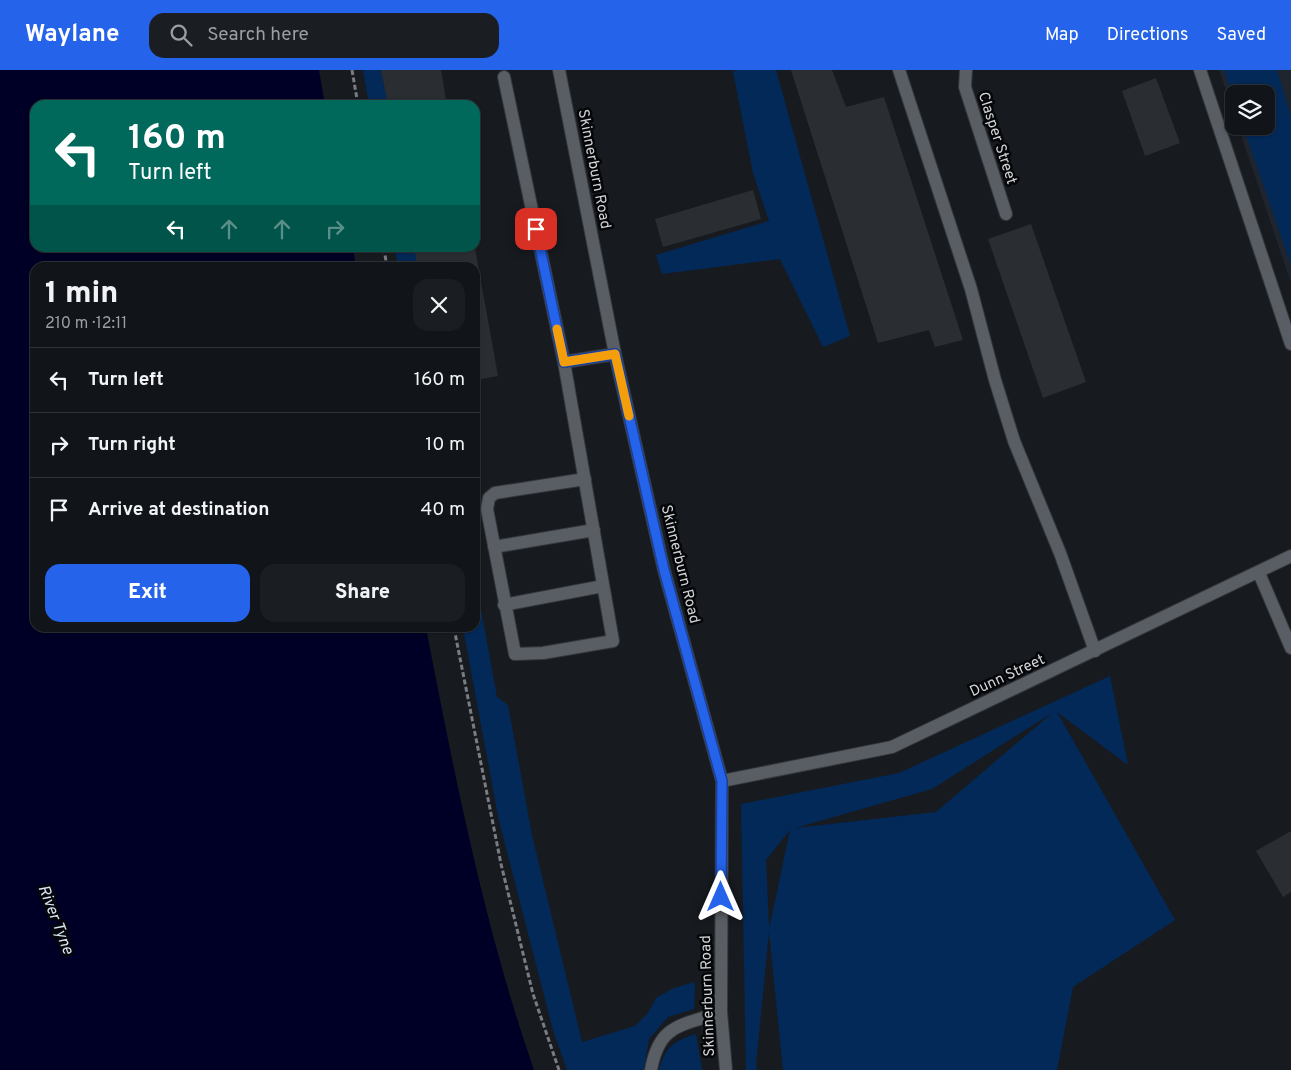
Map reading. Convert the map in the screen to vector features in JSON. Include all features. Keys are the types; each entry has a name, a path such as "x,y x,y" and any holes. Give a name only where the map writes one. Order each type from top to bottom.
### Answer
{"street":[{"name":"Skinnerburn Road","path":"559,70 615,354 664,570 722,781 721,1012 726,1070"},
{"path":"898,70 971,290 995,380 1014,441 1060,553 1095,651"},
{"name":"Clasper Street","path":"966,70 965,87 1006,214"},
{"path":"1200,70 1291,344"},
{"path":"504,78 564,362 585,478 613,641 543,653 515,654 504,605 487,509 489,498 495,493 585,478"},
{"path":"564,362 615,354"},
{"path":"494,547 594,530"},
{"name":"Dunn Street","path":"722,781 892,747 1259,573 1291,556"},
{"path":"1259,573 1291,648"},
{"path":"504,605 603,586"},
{"path":"651,1070 655,1049 670,1030 721,1012"}],"path":[{"path":"352,70 357,100"},
{"path":"455,632 501,864 533,994 559,1070"}],"shaded area":[{"path":"363,70 381,70 387,100 368,100"},
{"path":"737,70 776,70 850,336 823,347 780,259 662,274 656,255 769,221 753,173 733,72"},
{"path":"1219,70 1291,70 1291,283 1241,135 1275,135 1275,85 1225,85 1225,87"},
{"path":"1224,70 1277,70 1291,116 1291,265 1246,135 1275,135 1275,85 1229,85"},
{"path":"396,252 415,252 417,262 397,262"},
{"path":"480,604 497,697 508,705 532,835 582,1042 635,1026 648,1013 656,998 674,988 695,982 694,1009 668,1017 649,1039 644,1070 567,1070 553,1030 499,821 464,632 480,632"},
{"path":"1110,676 1128,765 1057,712 1175,920 1073,987 1057,1070 783,1070 769,932 756,1064 757,1070 746,1070 741,804 899,773","holes":["1052,713 936,812 795,828 932,789","790,830 770,925 769,926 766,860"]},
{"path":"696,1034 702,1070 659,1070 664,1056 676,1042"}],"water":[{"name":"River Tyne","path":"0,70 319,70 324,100 30,100 30,252 354,252 355,262 30,262 30,632 427,632 472,851 500,961 534,1070 0,1070"}],"building":[{"path":"381,70 441,70 446,100 387,100"},
{"path":"791,70 832,70 846,107 884,97 963,340 935,347 929,330 878,343"},
{"path":"1156,78 1180,143 1145,156 1122,91"},
{"path":"753,190 761,219 663,247 655,219"},
{"path":"1031,224 1086,382 1043,398 988,239"},
{"path":"415,252 476,252 478,262 417,262"},
{"path":"480,276 498,376 480,379"},
{"path":"1291,831 1291,892 1283,897 1256,851"}],"slow traffic":[{"path":"557,329 564,362 615,354 629,416"}],"route":[{"path":"536,229 564,362 615,354 664,570 722,781 721,897"}]}
